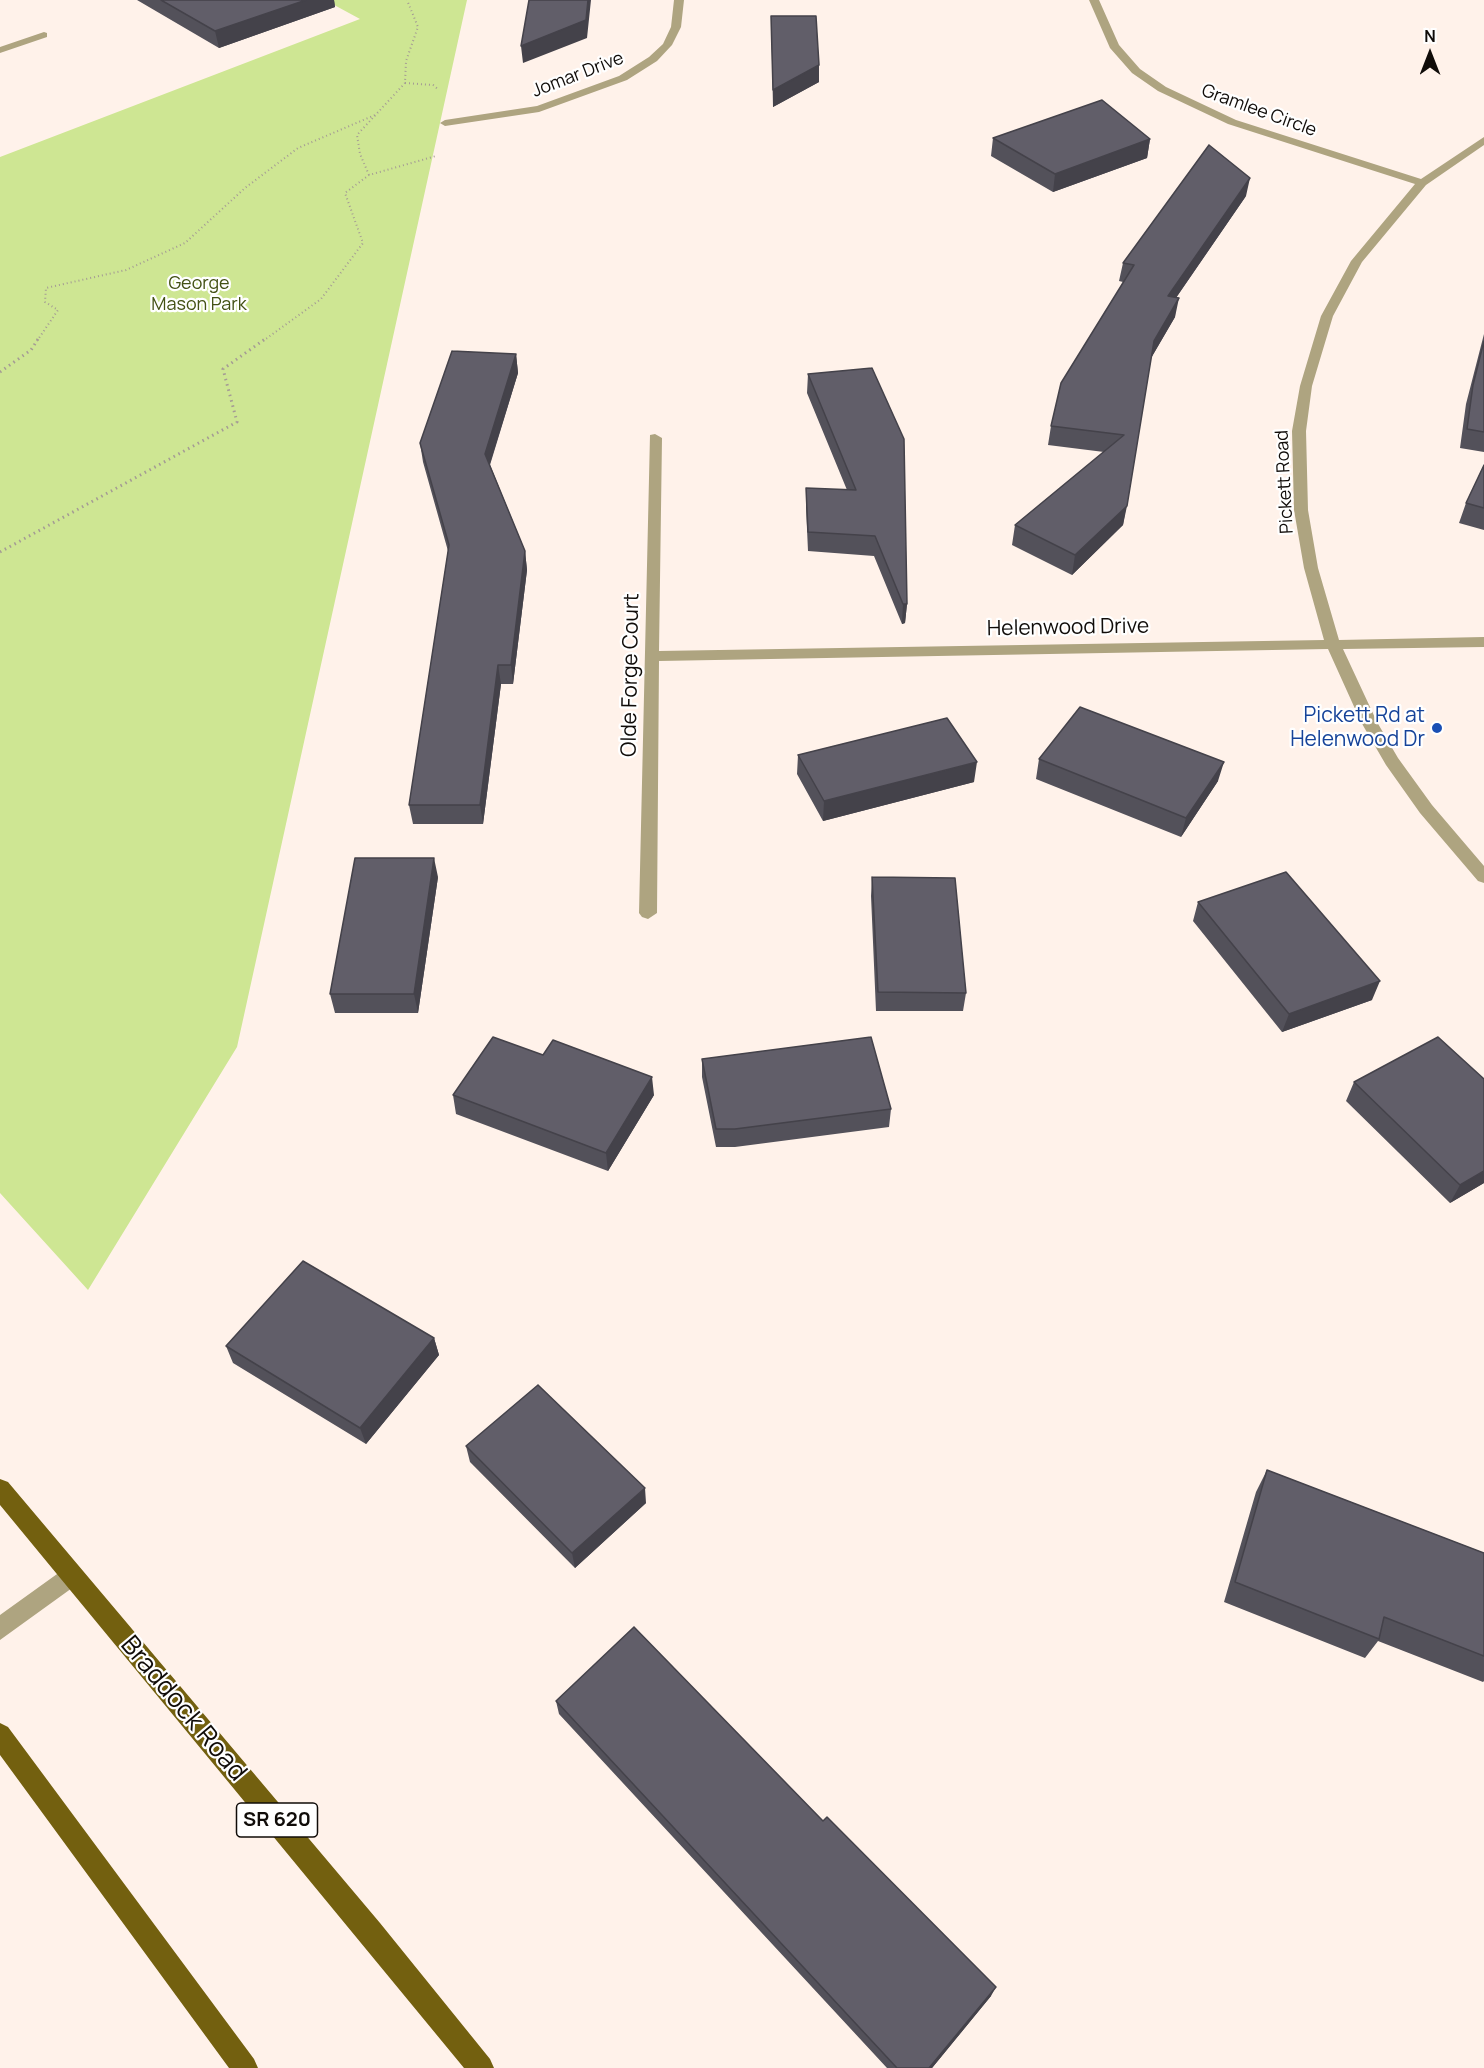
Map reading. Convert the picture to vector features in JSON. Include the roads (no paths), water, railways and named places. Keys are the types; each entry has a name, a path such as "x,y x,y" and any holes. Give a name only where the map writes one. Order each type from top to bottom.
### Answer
{"main road":[{"name":"Braddock Road","path":"0,1489 371,1932 481,2068"},
{"path":"0,1735 245,2068"}],"street":[{"name":"Jomar Drive","path":"445,123 539,109 623,78 653,59 667,45 676,27 679,0"},
{"name":"Gramlee Circle","path":"1094,0 1114,46 1137,71 1162,90 1232,122 1422,183"},
{"path":"0,50 44,35"},
{"name":"Pickett Road","path":"1484,140 1422,183 1357,261 1327,316 1306,386 1299,431 1301,510 1311,568 1333,644 1369,722 1392,761 1426,809 1484,877"},
{"name":"Olde Forge Court","path":"648,913 655,438"},
{"name":"Helenwood Drive","path":"652,656 1484,642"},
{"path":"0,1629 71,1575"}],"place":[{"name":"Pickett Rd at Helenwood Dr","path":"1437,728"}],"park label":[{"name":"George Mason Park","path":"199,294"}]}
